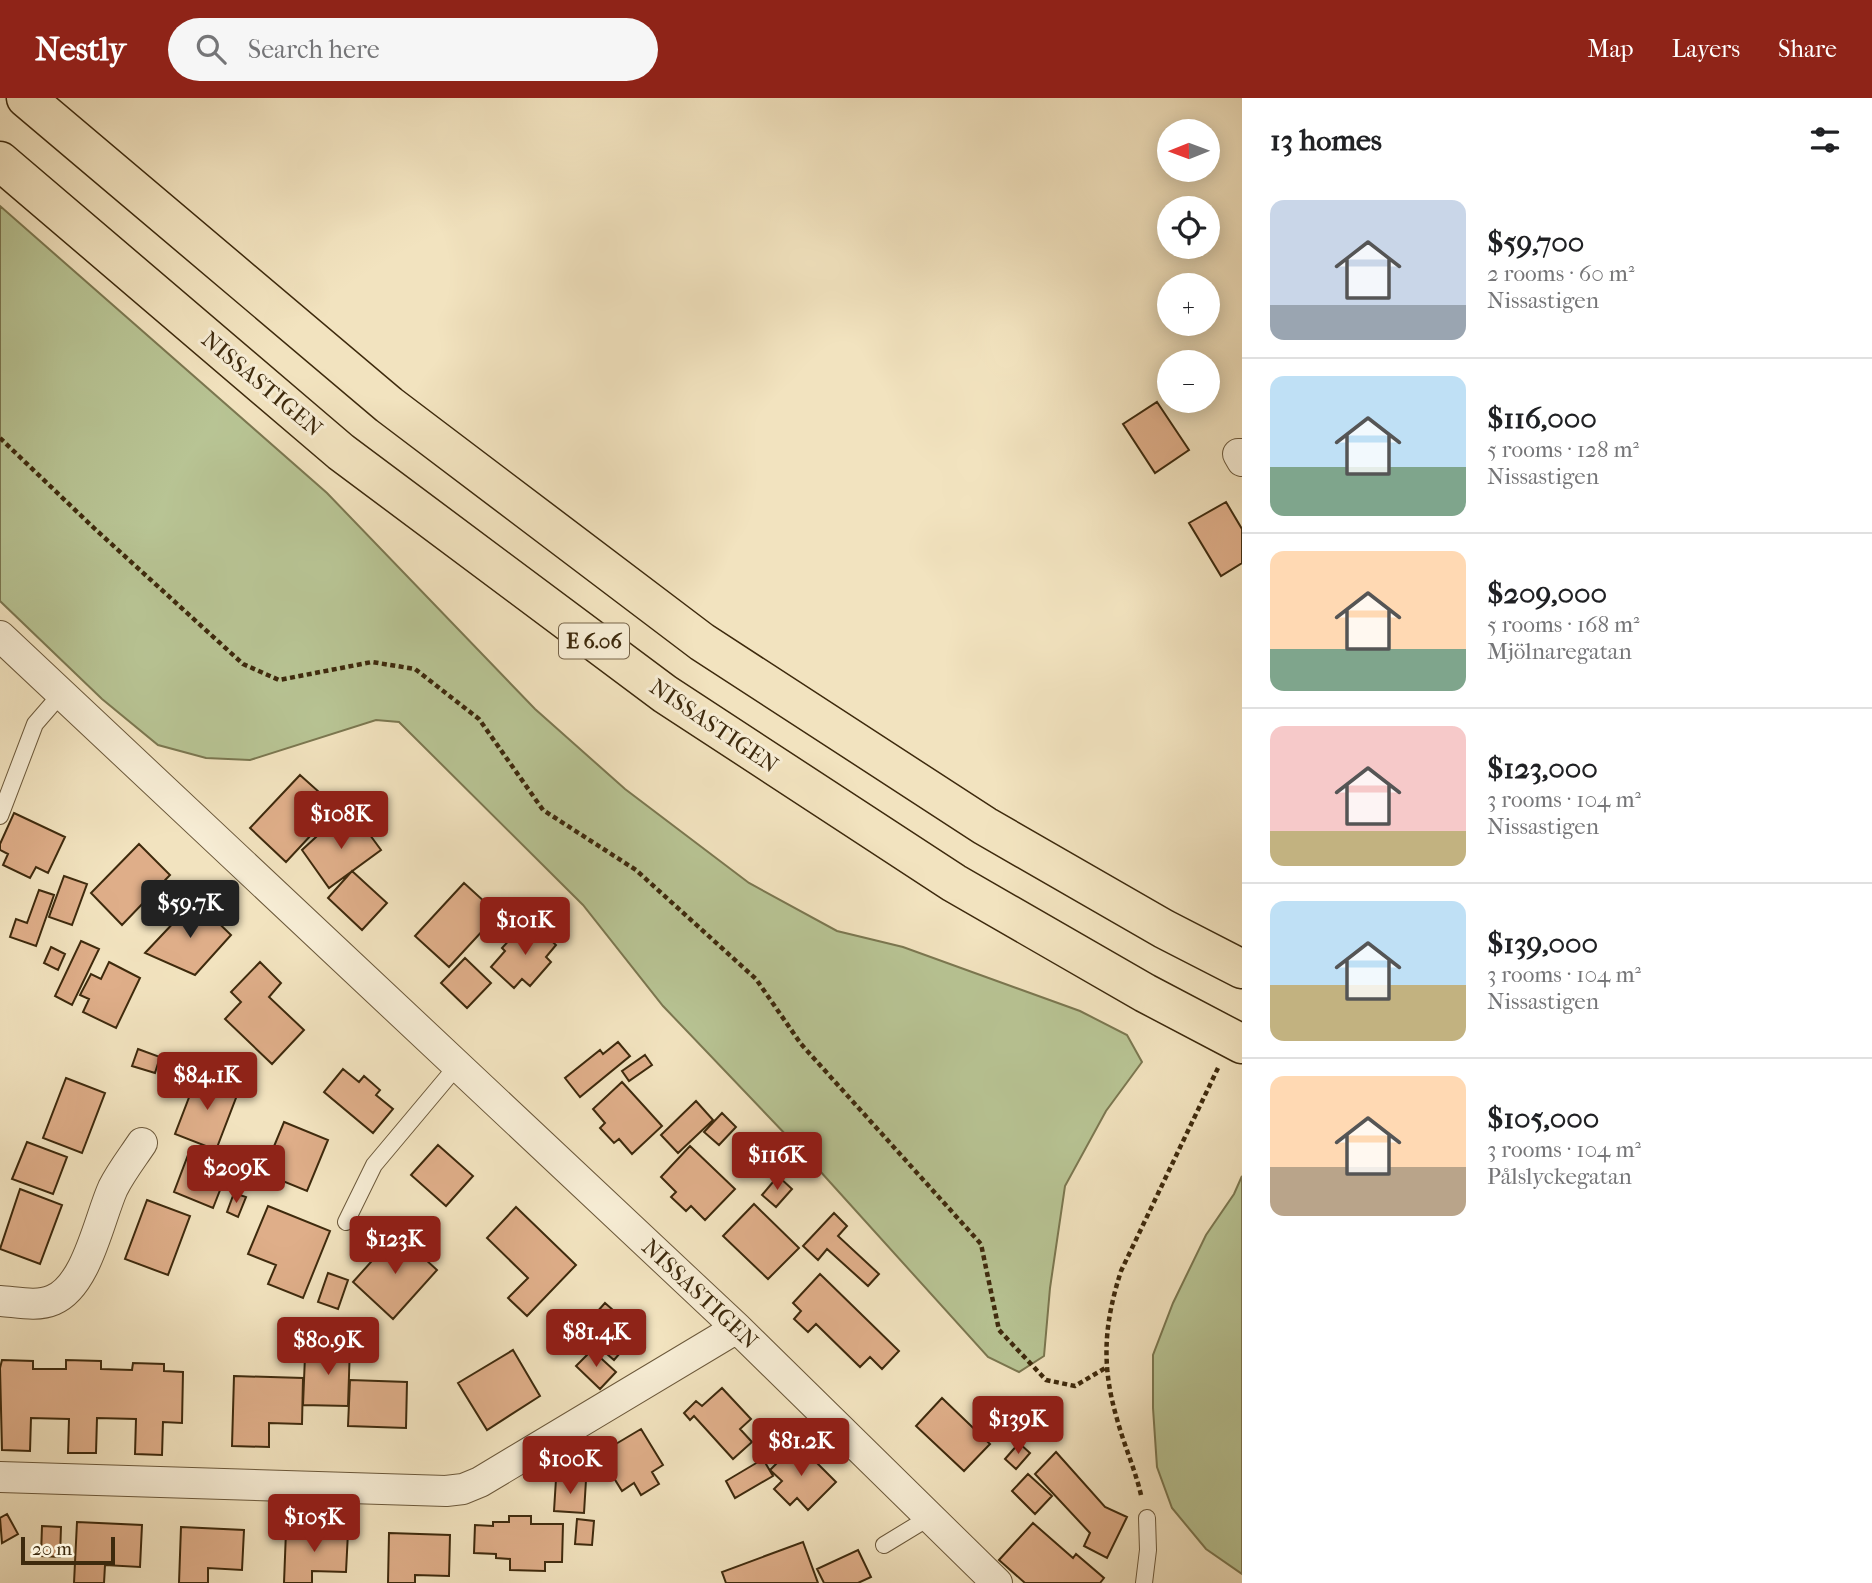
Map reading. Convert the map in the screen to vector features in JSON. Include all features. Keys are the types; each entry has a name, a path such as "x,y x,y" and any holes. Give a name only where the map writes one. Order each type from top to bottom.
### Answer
{"highway":[{"name":"E 6.06","path":"26,98 389,405 702,642 985,826 1164,929 1242,970"},
{"name":"NISSASTIGEN","path":"0,161 341,452 665,694 954,883 1145,993 1231,1054"}],"street":[{"name":"NISSASTIGEN","path":"0,636 737,1328 998,1583"},
{"path":"0,1301 36,1304 53,1300 65,1293 79,1277 114,1187 142,1143"},
{"path":"0,1477 446,1491 463,1489 480,1482 737,1328"}],"lane":[{"path":"0,816 35,724 61,694"},
{"path":"346,1222 374,1165 457,1066"},
{"path":"884,1545 930,1517"},
{"path":"1144,1583 1148,1550 1147,1518"}],"path":[{"path":"0,438 243,664 279,680 372,662 415,669 479,719 542,810 636,870 756,979 801,1044 981,1244 999,1330 1046,1380 1075,1386 1107,1367"},
{"path":"1147,1518 1133,1463 1117,1420 1107,1367 1106,1344 1110,1306 1121,1271 1231,1054"}],"green space":[{"path":"0,206 327,493 535,709 625,789 749,883 837,931 903,947 1080,1011 1127,1035 1142,1062 1106,1111 1065,1186 1050,1288 1044,1356 1019,1372 988,1357 810,1160 663,1006 583,905 399,722 376,720 250,760 206,758 158,745 102,699 0,601"},
{"path":"1242,1176 1242,1574 1206,1549 1172,1508 1157,1467 1153,1355 1173,1303 1206,1235 1234,1194"}],"building":[{"path":"1157,402 1157,413 1164,413 1189,450 1155,473 1123,424"},
{"path":"1226,502 1242,529 1242,563 1221,576 1189,523"},
{"path":"300,775 319,792 296,817 313,833 286,862 250,828"},
{"path":"14,813 65,837 48,873 36,867 30,878 3,865 8,854 0,850 0,844"},
{"path":"356,816 381,850 329,888 302,850 329,825 333,831"},
{"path":"139,844 170,875 122,925 91,893"},
{"path":"352,871 387,903 362,930 328,898"},
{"path":"64,876 87,884 72,925 49,917"},
{"path":"464,883 498,914 449,967 415,936"},
{"path":"39,890 54,895 36,946 10,937 16,919 27,923"},
{"path":"195,900 231,935 195,975 145,953"},
{"path":"532,923 556,945 546,957 551,962 530,986 522,979 514,988 491,967 505,951 502,948 515,934 519,938"},
{"path":"81,941 99,949 72,1005 55,996"},
{"path":"51,947 65,954 58,970 44,963"},
{"path":"465,958 491,983 467,1008 441,983"},
{"path":"109,962 140,978 116,1028 83,1012 89,999 80,995 91,974 101,979"},
{"path":"260,962 281,983 269,997 304,1030 272,1064 225,1019 241,1002 231,992"},
{"path":"618,1042 630,1056 580,1097 565,1078 600,1050 603,1054"},
{"path":"138,1049 160,1057 155,1073 132,1066"},
{"path":"645,1055 652,1065 629,1081 622,1071"},
{"path":"343,1069 359,1082 364,1076 380,1090 376,1095 393,1109 373,1133 324,1092"},
{"path":"198,1074 239,1090 216,1150 175,1134"},
{"path":"66,1078 105,1093 82,1153 43,1138"},
{"path":"622,1082 662,1126 632,1154 619,1139 614,1143 600,1128 605,1123 593,1109"},
{"path":"696,1101 713,1120 678,1153 661,1135"},
{"path":"722,1113 736,1127 719,1145 704,1132"},
{"path":"284,1122 328,1140 307,1191 263,1173"},
{"path":"27,1142 67,1157 53,1194 12,1179"},
{"path":"438,1145 473,1176 446,1206 411,1175"},
{"path":"690,1146 735,1189 705,1220 691,1206 686,1211 671,1197 676,1192 661,1177"},
{"path":"223,1153 233,1157 213,1208 174,1192 188,1155 218,1166"},
{"path":"778,1176 792,1189 776,1207 762,1195"},
{"path":"20,1189 62,1205 40,1264 0,1249"},
{"path":"234,1193 246,1197 238,1217 227,1212"},
{"path":"147,1200 190,1216 168,1275 125,1259"},
{"path":"754,1204 799,1248 768,1279 723,1236"},
{"path":"268,1206 330,1231 303,1298 268,1284 276,1265 248,1254"},
{"path":"516,1207 576,1265 527,1316 508,1298 528,1278 487,1238"},
{"path":"834,1213 847,1226 838,1236 879,1274 868,1286 827,1249 818,1260 803,1246"},
{"path":"397,1233 437,1270 393,1319 353,1282"},
{"path":"328,1273 348,1280 338,1309 318,1302"},
{"path":"820,1274 899,1351 882,1369 870,1357 860,1367 816,1324 808,1332 794,1319 801,1311 793,1303"},
{"path":"605,1303 638,1332 614,1360 580,1331"},
{"path":"323,1345 350,1346 348,1406 303,1405 305,1356 323,1356"},
{"path":"513,1350 540,1396 487,1430 458,1383"},
{"path":"592,1350 616,1372 600,1389 576,1366"},
{"path":"2,1360 33,1361 33,1369 66,1369 66,1360 101,1361 101,1369 132,1370 133,1363 164,1364 164,1371 183,1372 182,1423 163,1422 162,1455 135,1454 136,1419 97,1418 96,1453 68,1453 69,1419 31,1418 30,1451 2,1450"},
{"path":"234,1376 303,1378 302,1424 269,1423 269,1447 232,1446"},
{"path":"350,1380 407,1382 406,1428 348,1426"},
{"path":"722,1388 751,1419 740,1429 752,1442 733,1459 694,1416 690,1420 684,1413 696,1401 702,1406"},
{"path":"942,1398 990,1444 964,1471 916,1426"},
{"path":"641,1429 663,1465 652,1472 659,1484 641,1495 634,1483 622,1491 599,1454"},
{"path":"797,1443 836,1482 808,1510 797,1498 790,1505 774,1489 782,1481 770,1470"},
{"path":"1019,1443 1030,1453 1016,1469 1005,1459"},
{"path":"1056,1452 1105,1507 1127,1517 1107,1558 1084,1546 1090,1533 1035,1474"},
{"path":"763,1459 773,1476 735,1498 726,1481"},
{"path":"1028,1474 1052,1496 1035,1514 1012,1491"},
{"path":"556,1479 586,1480 584,1513 554,1511"},
{"path":"7,1514 18,1534 2,1543 0,1518"},
{"path":"509,1516 531,1516 531,1524 563,1524 562,1562 545,1562 545,1571 510,1570 510,1559 496,1558 496,1554 474,1553 475,1525 493,1526 493,1522 509,1522"},
{"path":"577,1519 594,1521 592,1545 575,1544"},
{"path":"77,1522 142,1525 140,1567 105,1565 104,1583 74,1583"},
{"path":"1033,1523 1073,1558 1076,1554 1104,1578 1100,1583 1025,1583 999,1560"},
{"path":"42,1526 61,1527 60,1557 41,1556"},
{"path":"181,1527 244,1530 242,1570 208,1568 208,1583 179,1583"},
{"path":"286,1531 348,1532 346,1572 312,1571 312,1583 284,1583"},
{"path":"389,1533 450,1535 449,1576 415,1575 415,1583 388,1583"},
{"path":"803,1542 818,1583 726,1583 722,1572"},
{"path":"858,1550 871,1577 858,1583 824,1583 817,1569"}]}
